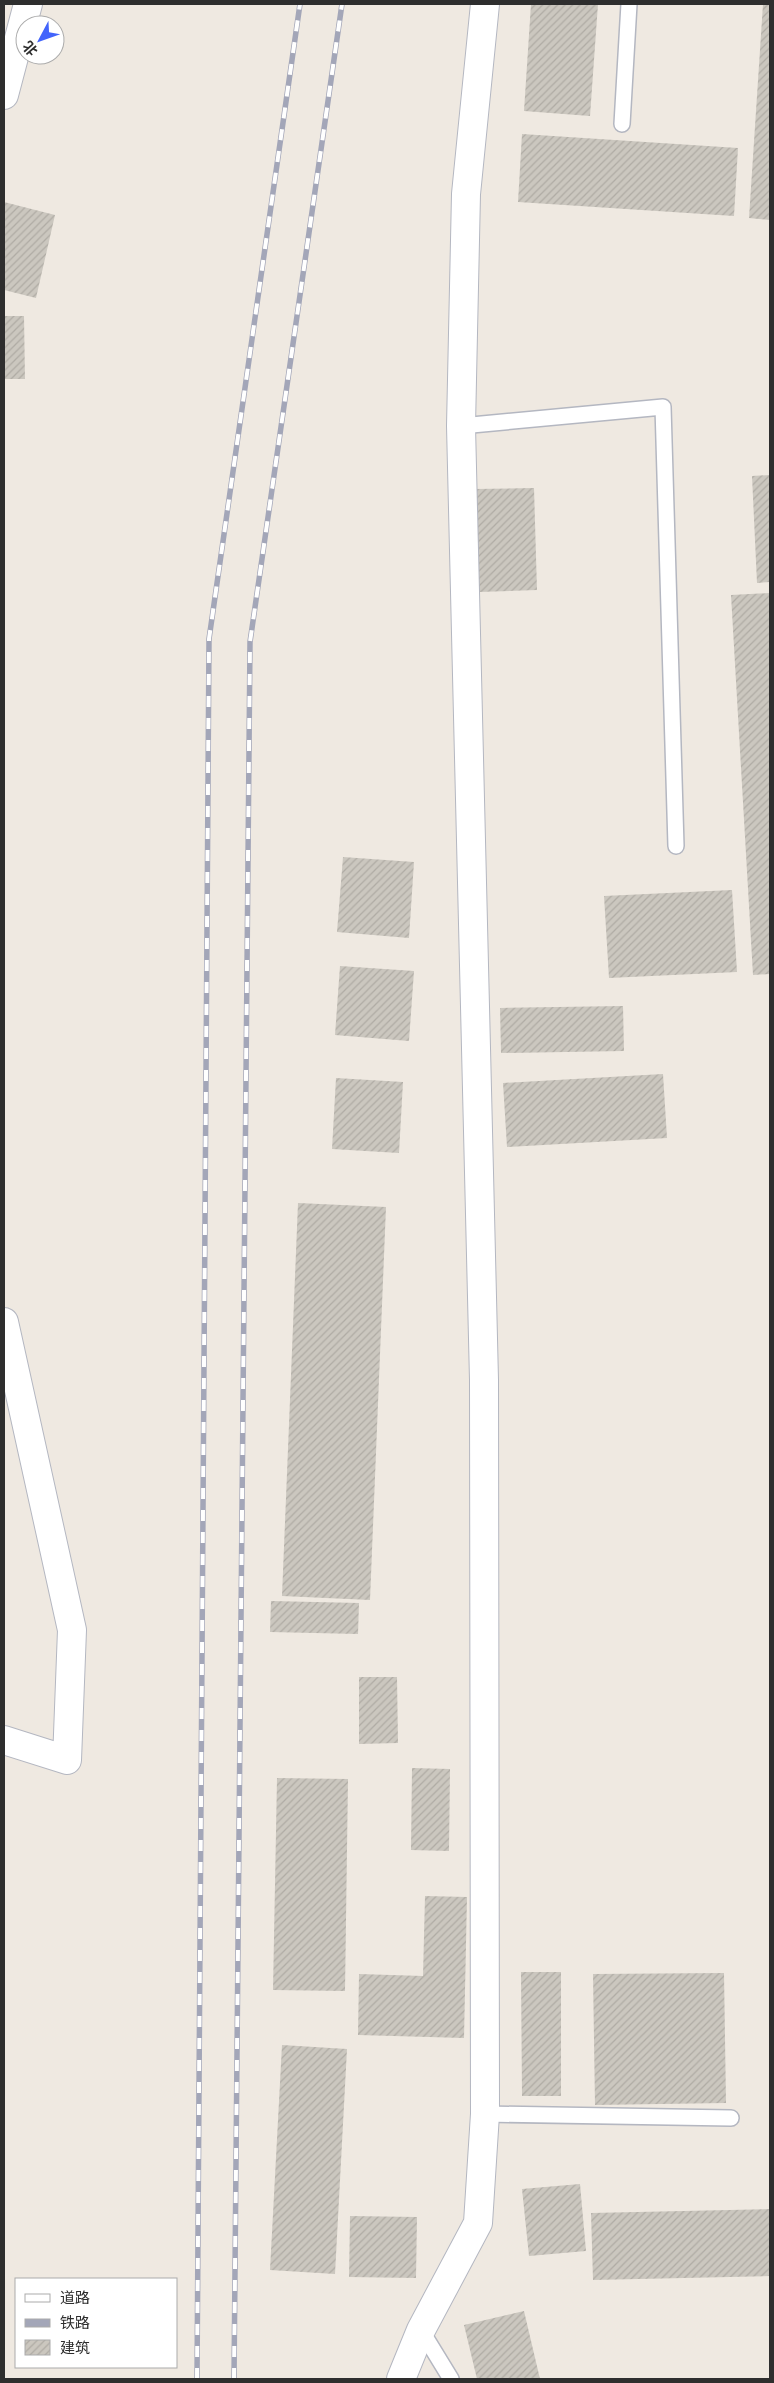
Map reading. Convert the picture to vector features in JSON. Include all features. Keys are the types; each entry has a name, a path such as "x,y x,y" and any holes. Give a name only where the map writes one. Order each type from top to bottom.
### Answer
{"street":[{"path":"4,95 28,4"},
{"path":"401,2379 420,2330 478,2223 485,2114 484,1380 461,426 466,194 484,4"},
{"path":"4,1322 72,1630 67,1760 4,1740"}],"lane":[{"path":"622,124 629,4"},
{"path":"461,426 663,407 676,846"},
{"path":"485,2114 730,2118"},
{"path":"420,2330 451,2379"}],"building":[{"path":"531,4 598,4 590,116 524,111"},
{"path":"763,4 770,4 770,220 749,218"},
{"path":"522,134 738,148 734,216 518,202"},
{"path":"4,202 55,215 36,298 4,290"},
{"path":"4,316 24,316 25,379 4,379"},
{"path":"770,475 770,582 757,583 752,476"},
{"path":"534,488 537,590 479,592 475,489"},
{"path":"770,593 770,974 753,975 731,595"},
{"path":"343,857 414,862 409,938 337,932"},
{"path":"732,890 737,972 609,978 604,896"},
{"path":"340,966 414,971 409,1041 335,1035"},
{"path":"623,1006 624,1051 501,1053 500,1008"},
{"path":"663,1074 667,1138 507,1147 503,1083"},
{"path":"336,1078 403,1082 399,1153 332,1149"},
{"path":"298,1203 386,1207 370,1600 282,1596"},
{"path":"271,1601 359,1603 358,1634 270,1632"},
{"path":"359,1677 397,1677 398,1743 359,1744"},
{"path":"412,1768 450,1769 449,1851 411,1850"},
{"path":"277,1778 348,1779 345,1991 273,1990"},
{"path":"425,1896 467,1897 464,2038 358,2035 359,1974 423,1976"},
{"path":"521,1972 561,1972 561,2096 522,2096"},
{"path":"724,1973 726,2103 595,2105 593,1974"},
{"path":"282,2045 347,2049 335,2274 270,2270"},
{"path":"580,2184 586,2251 529,2256 522,2189"},
{"path":"770,2209 770,2276 593,2280 591,2213"},
{"path":"350,2216 417,2217 416,2278 349,2277"},
{"path":"524,2311 540,2379 477,2379 464,2325"}],"railway":[{"path":"197,2379 209,639 300,4"},
{"path":"234,2379 250,642 342,4"}]}
